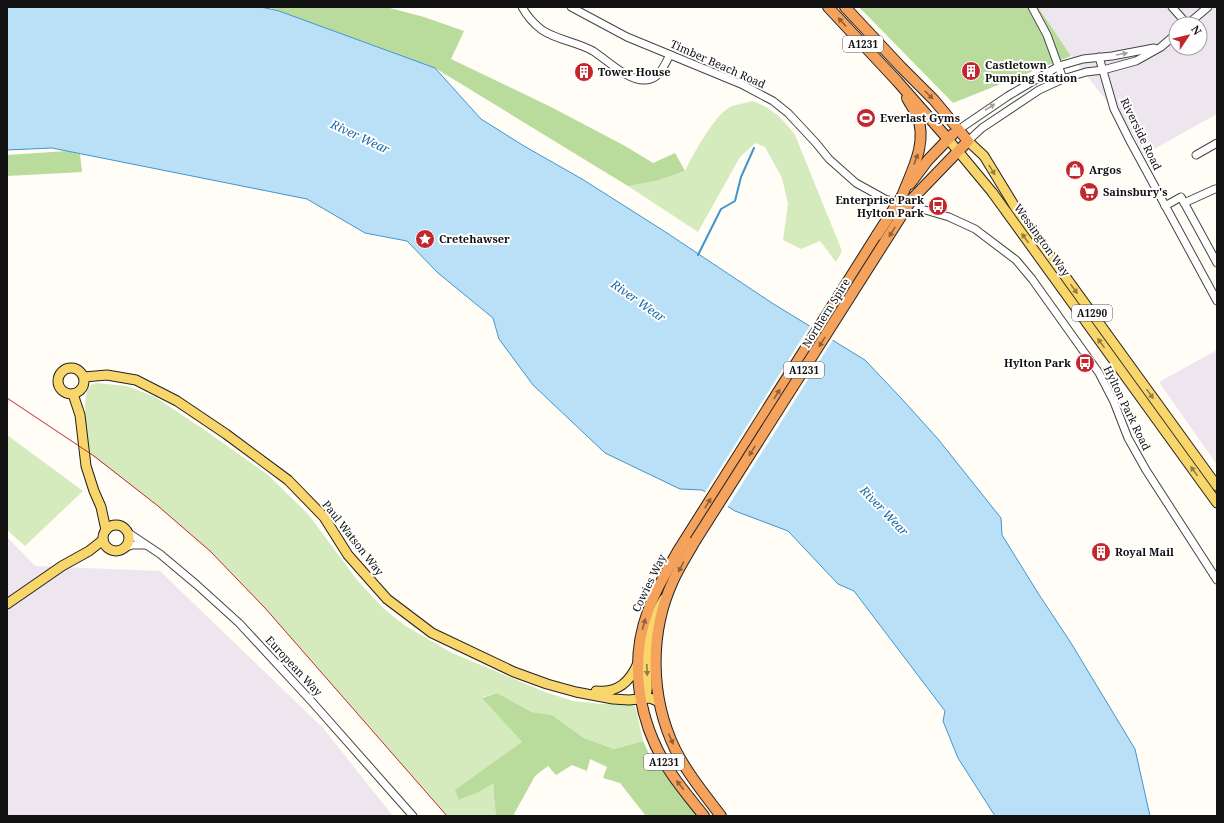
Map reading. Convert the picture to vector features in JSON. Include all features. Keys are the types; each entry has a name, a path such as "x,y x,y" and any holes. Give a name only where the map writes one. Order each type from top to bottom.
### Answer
{"highway":[{"name":"Wessington Way","path":"828,7 897,81 948,139"},
{"name":"Wessington Way","path":"845,7 934,100 968,140"},
{"path":"897,81 916,114 921,137 920,150 902,196"},
{"path":"948,139 958,130"},
{"name":"A1231","path":"902,196 928,160 948,139"},
{"name":"A1231","path":"957,150 968,140"},
{"name":"Northern Spire","path":"691,539 912,199 957,150"},
{"name":"Northern Spire","path":"691,539 902,196"},
{"name":"Cowies Way","path":"691,539 673,581 662,612 658,636 656,678 659,702 665,726 675,750 721,816"},
{"name":"Cowies Way","path":"691,539 665,574 648,610 641,634 638,677 640,699 649,729 662,758 671,774 704,816"}],"main road":[{"name":"Wessington Way","path":"948,139 992,192 1217,503"},
{"name":"Wessington Way","path":"968,140 984,156 1015,207 1217,486"},
{"path":"73,368 80,371 84,378 81,389 73,394 67,393 58,383 60,376 66,369 73,368"},
{"name":"Paul Watson Way","path":"84,378 107,375 136,380 177,401 226,434 288,480 324,517 348,555 387,599 432,633 514,672 547,684 613,699 650,698 659,702"},
{"path":"73,394 80,415 86,466 94,491 110,528"},
{"path":"122,527 127,532 129,539 124,548 118,551 113,550 105,544 104,533 110,528 122,527"},
{"path":"7,604 62,566 105,544"},
{"path":"640,699 645,696 648,691 647,652 652,625 656,611 668,594"},
{"name":"Paul Watson Way","path":"569,690 612,691 623,685 632,674 638,662"}],"street":[{"path":"522,7 531,19 544,30 592,51 637,79 650,80 658,76 670,55"},
{"name":"Timber Beach Road","path":"572,7 627,37 741,84 773,101 788,113 829,159 856,183"},
{"path":"1032,7 1047,35 1063,79"},
{"path":"1172,7 1180,16"},
{"path":"1197,16 1208,7"},
{"path":"968,140 982,128 1039,90 1063,79 1086,72 1103,70 1136,61 1161,47 1168,41"},
{"path":"958,130 1008,96 1059,66 1083,59 1161,47"},
{"name":"Riverside Road","path":"1100,57 1114,109 1217,301"},
{"path":"1196,155 1217,143"},
{"name":"Hylton Park Road","path":"856,183 885,199 949,217 974,229 995,243 1016,260 1032,279 1099,373 1114,402 1128,438 1146,470 1217,580"},
{"path":"1184,204 1215,189"},
{"path":"1165,206 1181,196 1217,263"},
{"name":"European Way","path":"127,532 160,554 197,584 239,623 414,816"},
{"path":"124,548 145,545"}],"shaded area":[{"path":"1038,7 1217,7 1217,114 1152,150 1144,156 1132,133 1071,56"},
{"path":"1217,350 1217,465 1159,382"},
{"path":"7,537 35,566 160,571 323,728 393,816 7,816"}],"green space":[{"path":"268,7 386,7 424,17 464,31 451,59 551,107 625,146 653,163 675,153 685,171 656,181 628,186 435,68"},
{"path":"859,7 1038,7 1071,56 953,103"},
{"path":"753,101 766,107 777,115 795,135 842,251 836,262 820,241 801,249 783,240 788,204 782,178 765,147 755,143 740,157 698,232 628,186 656,181 685,171 705,135 725,110 732,106"},
{"path":"67,151 80,154 82,172 7,176 7,155"},
{"path":"96,383 127,386 155,397 268,475 308,514 357,580 383,608 404,625 452,653 545,692 573,701 634,705 643,741 614,749 584,738 552,715 532,712 497,693 482,697 522,742 459,800 477,793 494,783 496,816 447,816 265,608 210,551 158,506 90,454 86,429 85,408 87,391 92,384"},
{"path":"7,435 83,491 25,546 7,530"},
{"path":"497,693 532,712 552,715 584,738 614,749 643,741 649,754 657,761 671,783 697,816 646,816 620,783 603,778 607,767 590,759 587,771 572,765 556,775 548,766 535,776 514,814 516,816 496,816 494,783 477,793 459,800 455,790 522,742 482,698"}],"water":[{"name":"River Wear","path":"7,7 261,7 279,11 435,68 481,119 524,146 582,179 664,231 772,303 865,360 938,439 1001,518 1002,535 1071,643 1135,749 1150,816 995,816 958,758 943,721 945,711 854,591 838,584 788,531 735,511 702,490 680,489 605,453 533,385 499,339 493,318 438,273 407,241 365,233 307,199 52,148 7,150"}],"pier":[{"path":"811,324 834,338 727,508 704,494"}],"waterway":[{"path":"698,255 721,209 735,201 741,177 754,148"}],"tram line":[{"path":"7,398 94,456 158,506 210,551 265,608 447,816"}],"place":[{"name":"Castletown Pumping Station","path":"971,71"},
{"name":"Tower House","path":"584,72"},
{"name":"Everlast Gyms","path":"866,118"},
{"name":"Argos","path":"1075,170"},
{"name":"Sainsbury's","path":"1089,192"},
{"name":"Enterprise Park Hylton Park","path":"938,206"},
{"name":"Cretehawser","path":"425,239"},
{"name":"Hylton Park","path":"1085,363"},
{"name":"Royal Mail","path":"1101,552"}]}
